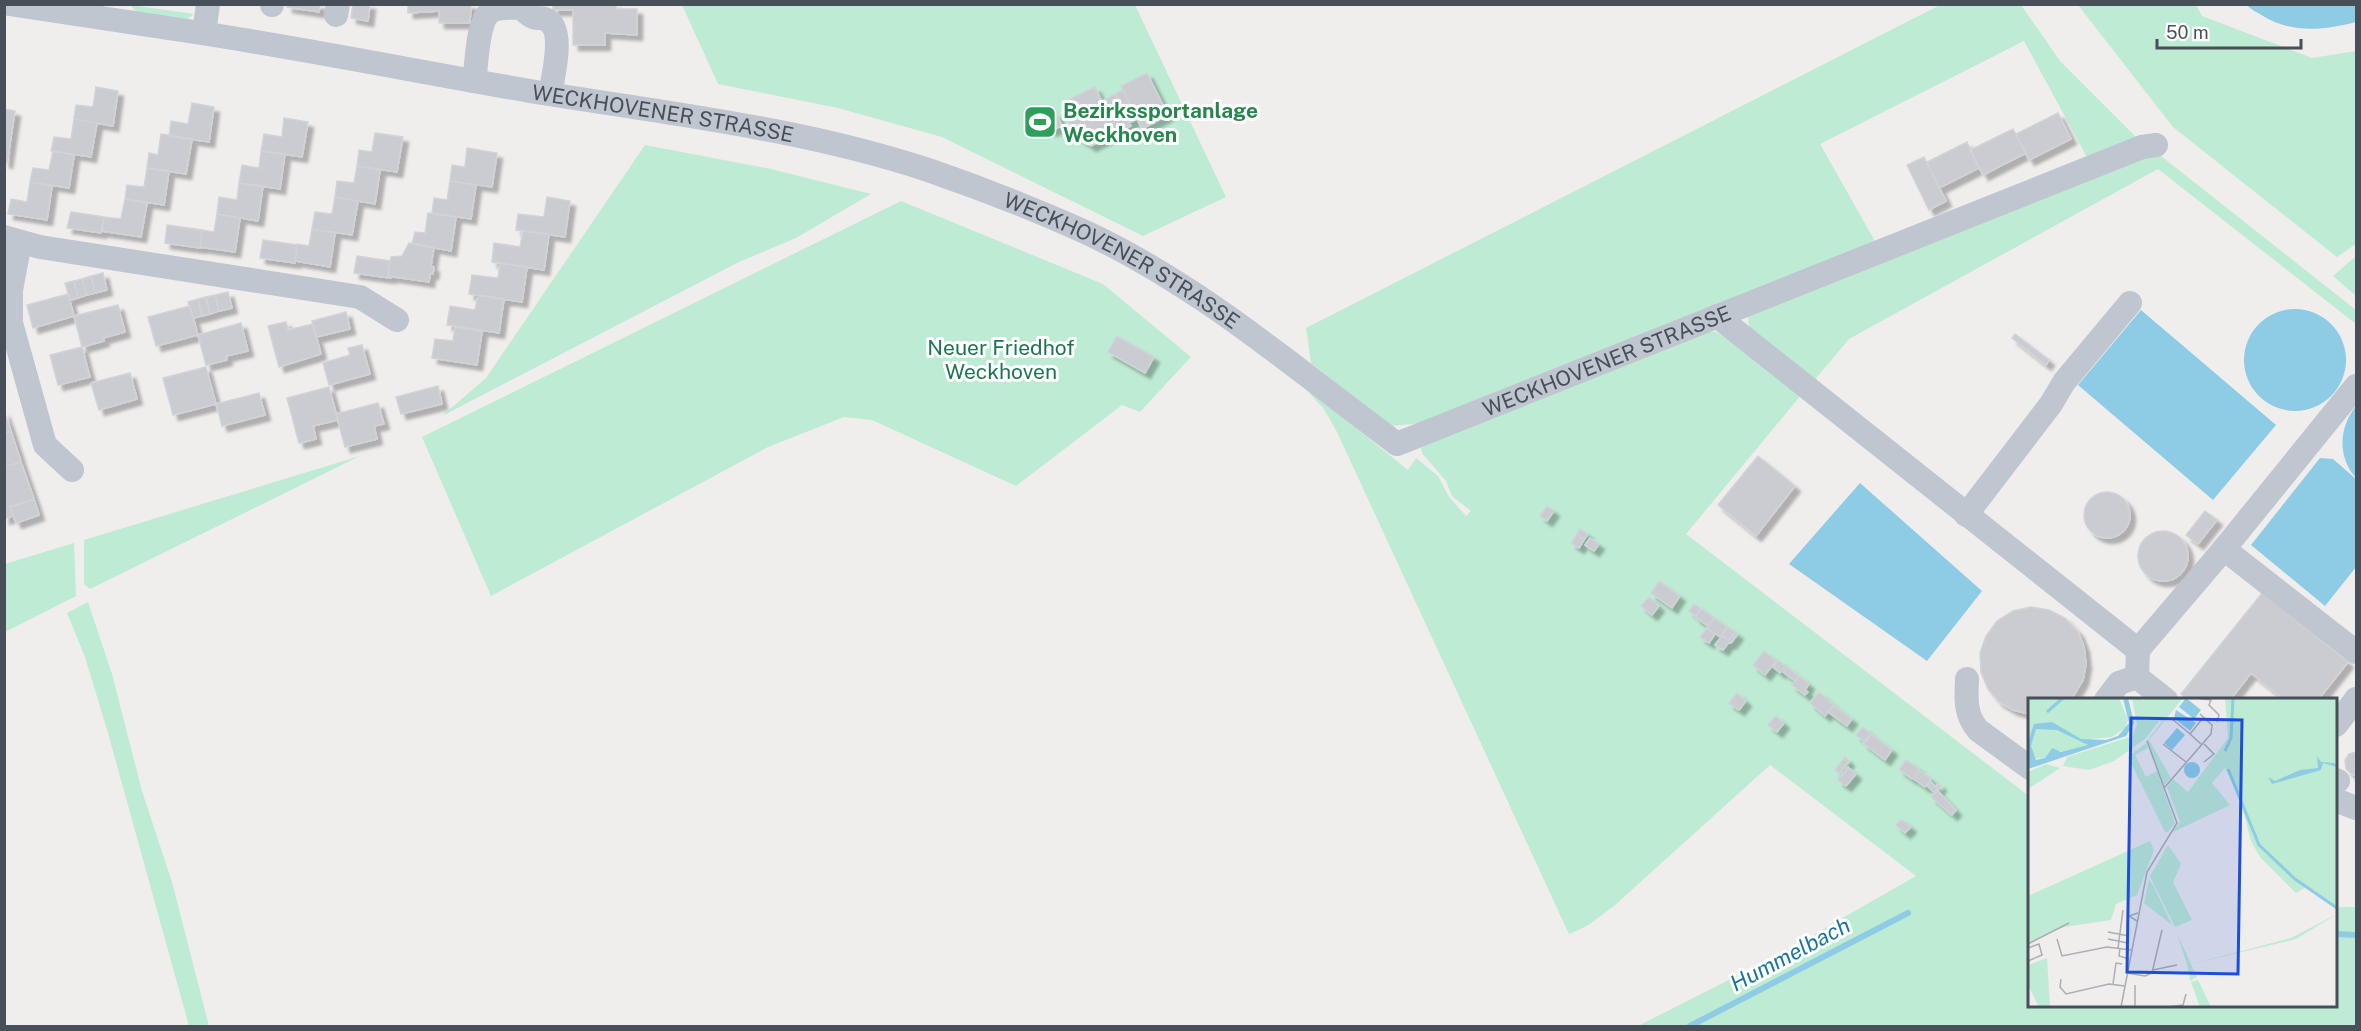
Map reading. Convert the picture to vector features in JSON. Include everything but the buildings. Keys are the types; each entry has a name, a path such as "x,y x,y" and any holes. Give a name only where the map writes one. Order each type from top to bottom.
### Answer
{"street":[{"name":"WECKHOVENER STRASSE","path":"9,4 120,12 204,33 722,122 818,142 929,171 1086,232 1185,288 1288,360 1397,444 2142,147 2156,145"},
{"path":"204,33 208,4"},
{"path":"474,81 483,22 489,12 498,9 521,8 533,18 545,18 552,24 556,33 557,46 550,94"},
{"path":"72,470 45,445 11,323 13,240 360,297 397,320"},
{"path":"1966,515 2051,404 2064,382 2130,303"},
{"path":"1717,316 2138,650"},
{"path":"2137,677 2138,650 2224,549 2356,386"},
{"path":"2224,549 2356,652"},
{"path":"2107,698 2119,683 2137,677"},
{"path":"2137,677 2165,698"},
{"path":"1967,680 1967,708 1972,723 1978,730 2028,767"},
{"path":"2337,724 2356,699"}],"green space":[{"path":"131,5 194,14 187,19 138,15"},
{"name":"Bezirkssportanlage Weckhoven","path":"682,5 1135,5 1226,197 1143,236 942,137 838,108 718,84"},
{"path":"1940,5 2021,5 2060,61 2137,138 2087,157 2024,41 1820,144 1876,243 1422,423 1392,426 1311,363 1306,328"},
{"path":"2078,5 2196,5 2202,16 2312,58 2356,51 2356,244 2337,257 2173,127"},
{"path":"645,145 771,169 871,194 796,238 739,262 442,416 486,378"},
{"path":"2156,152 2356,310 2356,324 2158,169 1849,339 1812,383 1749,327 1748,318 1753,308"},
{"name":"Neuer Friedhof Weckhoven","path":"901,201 1103,284 1191,357 1140,412 1122,405 1016,486 872,420 844,417 768,447 491,596 422,437"},
{"path":"2356,256 2356,296 2333,276"},
{"path":"1705,331 1716,332 1802,394 1686,534 2028,795 2028,1007 2337,1007 2337,907 2356,907 2356,1026 1638,1026 1778,955 1916,876 1770,765 1614,906 1587,926 1569,934 1337,432 1324,409 1301,384 1408,470 1416,458 1438,476 1449,497 1466,516 1471,511 1452,496 1446,481 1422,453 1423,444"},
{"path":"360,456 90,589 84,584 84,540"},
{"path":"74,543 76,596 5,632 5,564"},
{"path":"88,602 112,674 142,791 172,882 209,1026 189,1026 108,733 85,657 67,613"}],"water":[{"path":"2247,5 2356,5 2356,22 2332,27 2297,28 2274,22"},
{"path":"2295,309 2315,313 2331,324 2342,340 2346,360 2342,380 2331,396 2315,407 2295,411 2275,407 2259,396 2248,380 2244,360 2248,340 2259,324 2275,313"},
{"path":"2141,310 2276,425 2213,500 2078,385"},
{"path":"2356,406 2356,478 2346,461 2342,442 2346,423"},
{"path":"2320,458 2333,459 2356,479 2356,567 2325,606 2251,545"},
{"path":"1860,483 1982,591 1927,661 1789,564"}],"waterway":[{"name":"Hummelbach","path":"1690,1026 1908,913"},
{"name":"Hummelbach","path":"2337,934 2356,935"}],"place":[{"name":"Bezirkssportanlage Weckhoven","path":"1040,122"}]}
